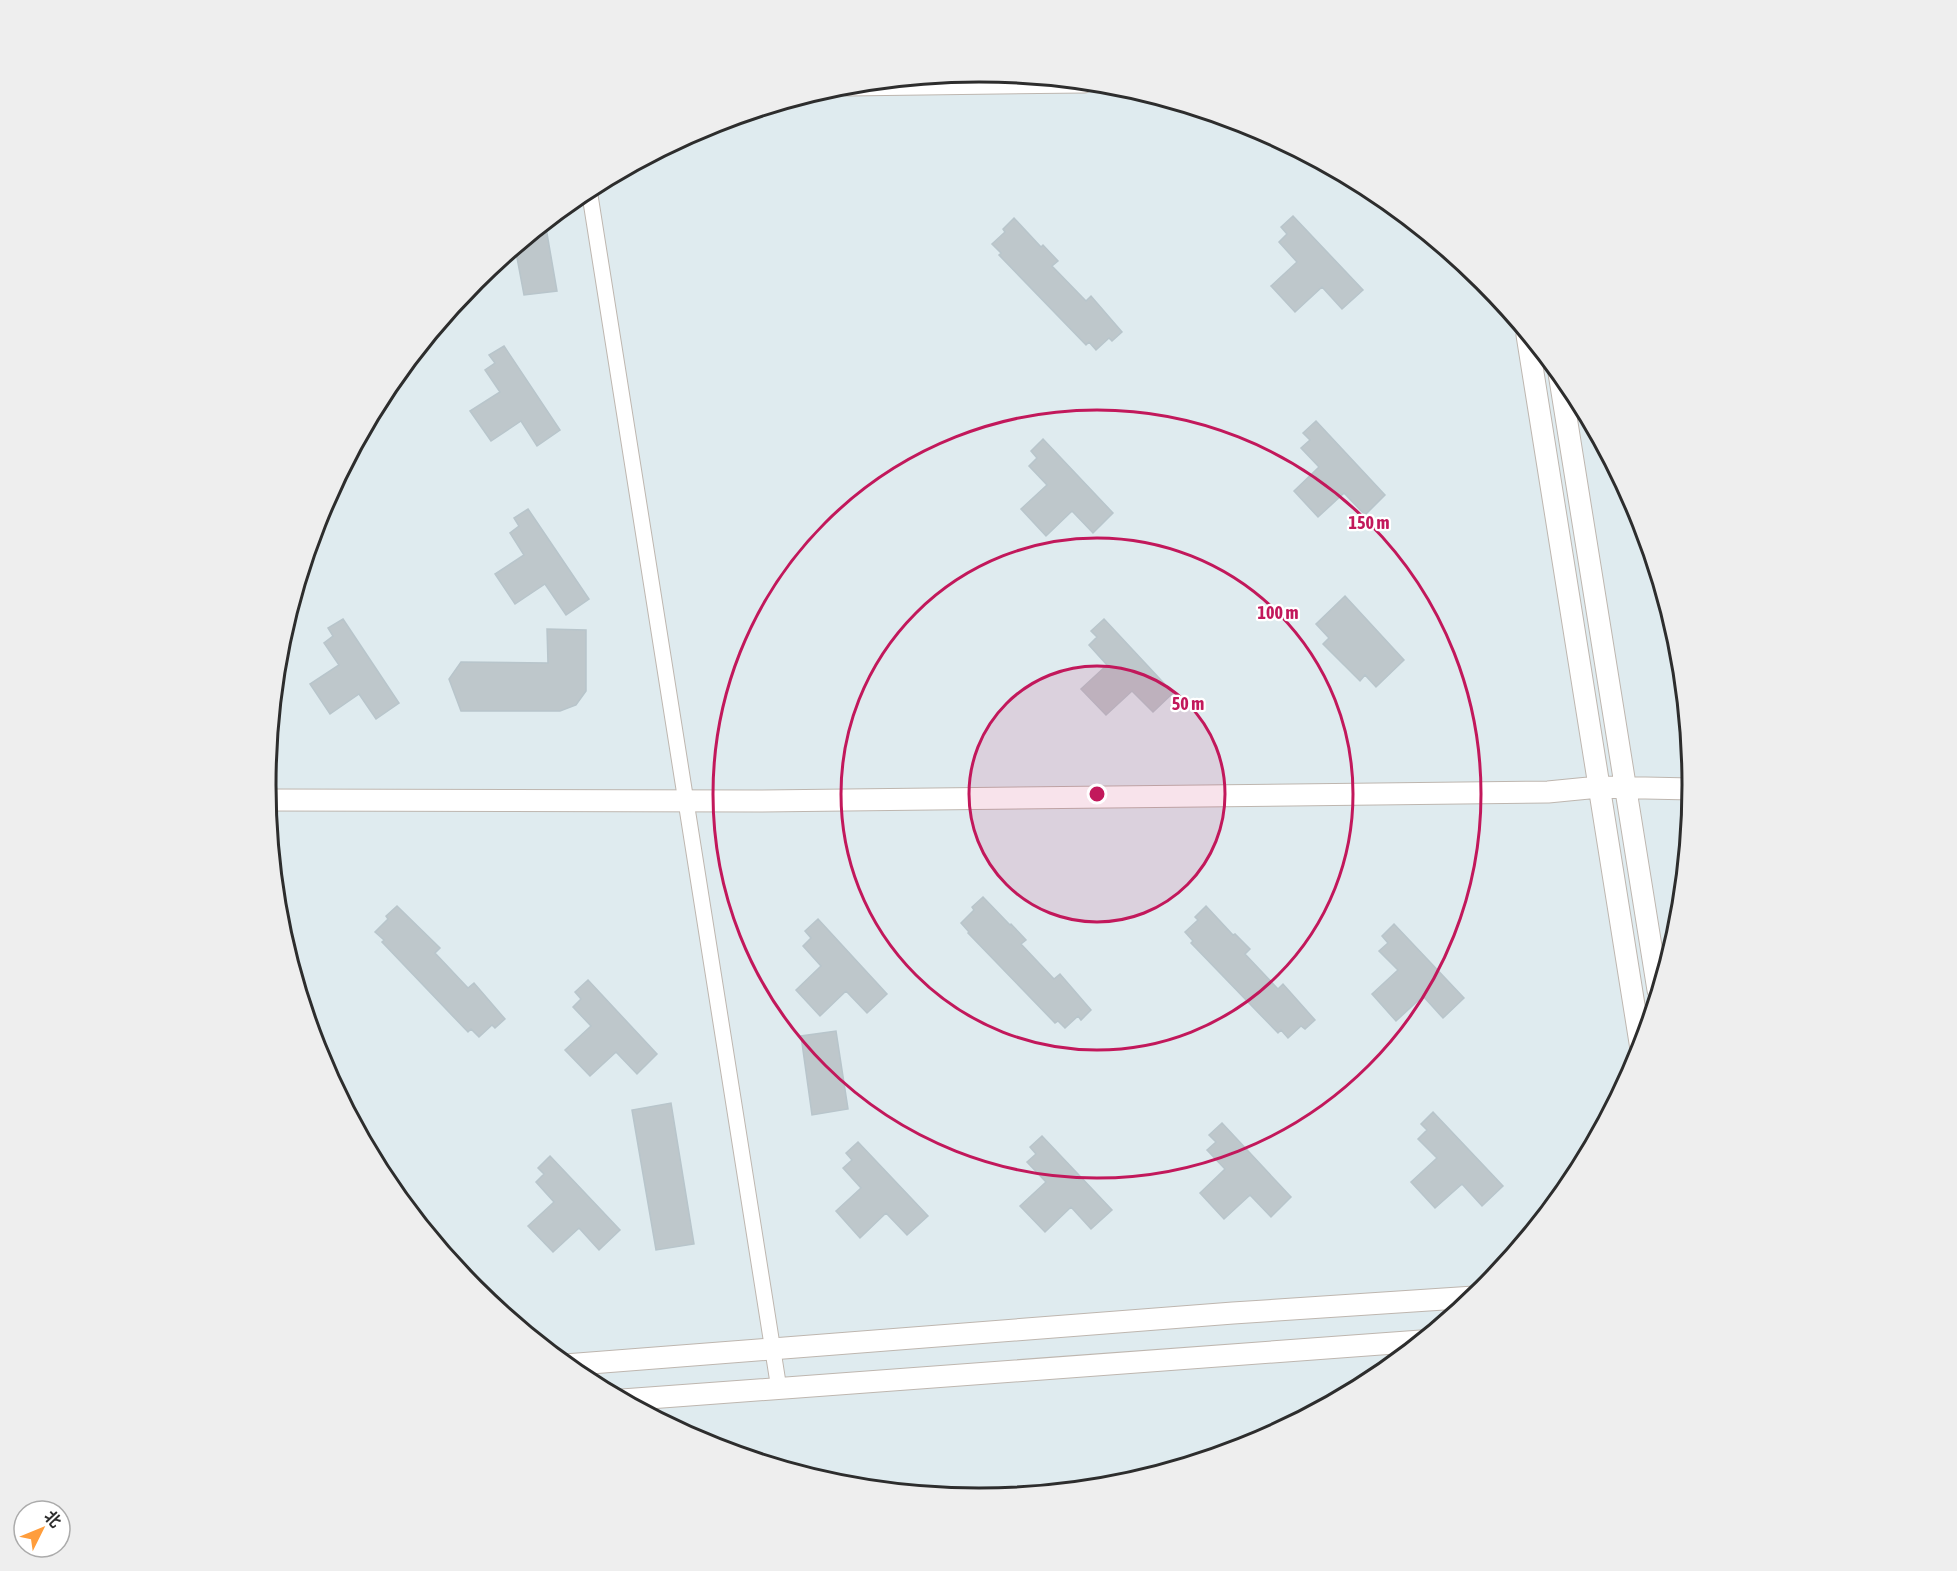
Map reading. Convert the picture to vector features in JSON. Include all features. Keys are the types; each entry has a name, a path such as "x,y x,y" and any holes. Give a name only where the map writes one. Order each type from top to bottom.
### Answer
{"street":[{"path":"936,84 1002,83"},
{"path":"591,199 779,1389"},
{"path":"1529,350 1638,1028"},
{"path":"1562,394 1656,975"},
{"path":"276,800 685,801 1548,792 1599,787 1682,789"},
{"path":"580,1364 1233,1313 1460,1298"},
{"path":"636,1399 1407,1342"}],"building":[{"path":"1293,216 1363,290 1342,309 1322,287 1295,312 1271,286 1297,262 1279,242 1287,234 1281,227"},
{"path":"1014,218 1041,247 1043,245 1058,261 1052,266 1086,301 1091,296 1122,332 1112,341 1109,338 1096,350 1089,342 1086,345 999,255 1001,253 992,244 1005,232 1003,229"},
{"path":"547,232 557,291 524,295 517,256"},
{"path":"504,346 560,430 537,446 521,421 491,441 470,411 500,392 485,370 495,363 489,355"},
{"path":"1316,421 1385,495 1365,515 1344,493 1318,517 1294,491 1319,467 1301,448 1310,440 1303,433"},
{"path":"1043,439 1113,513 1093,533 1072,511 1046,536 1021,509 1047,485 1029,466 1037,458 1031,451"},
{"path":"528,509 589,599 566,615 545,584 515,604 495,574 524,555 510,533 519,526 514,518"},
{"path":"1345,596 1404,660 1376,687 1365,675 1360,681 1323,644 1329,638 1316,624"},
{"path":"343,619 399,703 376,719 359,694 330,714 310,684 339,665 324,643 333,636 328,628"},
{"path":"1104,619 1173,693 1153,712 1132,691 1106,715 1081,689 1107,665 1089,645 1097,637 1091,631"},
{"path":"547,629 586,630 586,691 576,705 560,711 461,711 449,679 461,662 548,663"},
{"path":"983,897 1026,940 1021,944 1054,979 1060,974 1091,1010 1081,1020 1078,1016 1065,1028 1058,1021 1055,1023 968,933 961,923 974,910 972,907"},
{"path":"397,906 440,948 435,953 468,988 474,983 505,1019 495,1028 492,1025 479,1037 471,1029 468,1032 382,942 384,940 375,932 388,919 386,916"},
{"path":"1206,906 1233,935 1235,934 1250,949 1245,954 1278,989 1283,984 1315,1020 1305,1029 1301,1026 1288,1038 1281,1030 1278,1033 1191,943 1193,941 1185,932 1198,920 1195,917"},
{"path":"818,919 887,994 867,1013 846,991 820,1016 796,990 821,966 803,946 811,938 805,931"},
{"path":"1394,924 1464,998 1443,1018 1423,996 1396,1021 1372,994 1398,970 1379,951 1388,943 1382,936"},
{"path":"588,980 657,1054 637,1074 616,1052 590,1076 565,1050 591,1026 573,1007 581,999 575,992"},
{"path":"836,1031 848,1109 812,1115 801,1036"},
{"path":"671,1103 694,1244 656,1250 632,1110"},
{"path":"1433,1112 1503,1186 1482,1206 1462,1184 1435,1208 1411,1182 1437,1158 1418,1139 1427,1130 1421,1124"},
{"path":"1222,1123 1291,1197 1271,1217 1250,1195 1224,1219 1200,1193 1225,1169 1207,1150 1216,1142 1209,1135"},
{"path":"1042,1136 1112,1210 1091,1229 1071,1207 1045,1232 1020,1206 1046,1182 1027,1162 1036,1154 1030,1147"},
{"path":"858,1142 928,1216 907,1235 886,1213 860,1238 836,1211 861,1188 843,1168 852,1160 846,1153"},
{"path":"550,1156 620,1230 599,1250 579,1228 553,1252 528,1226 554,1202 536,1182 544,1174 538,1168"}]}
